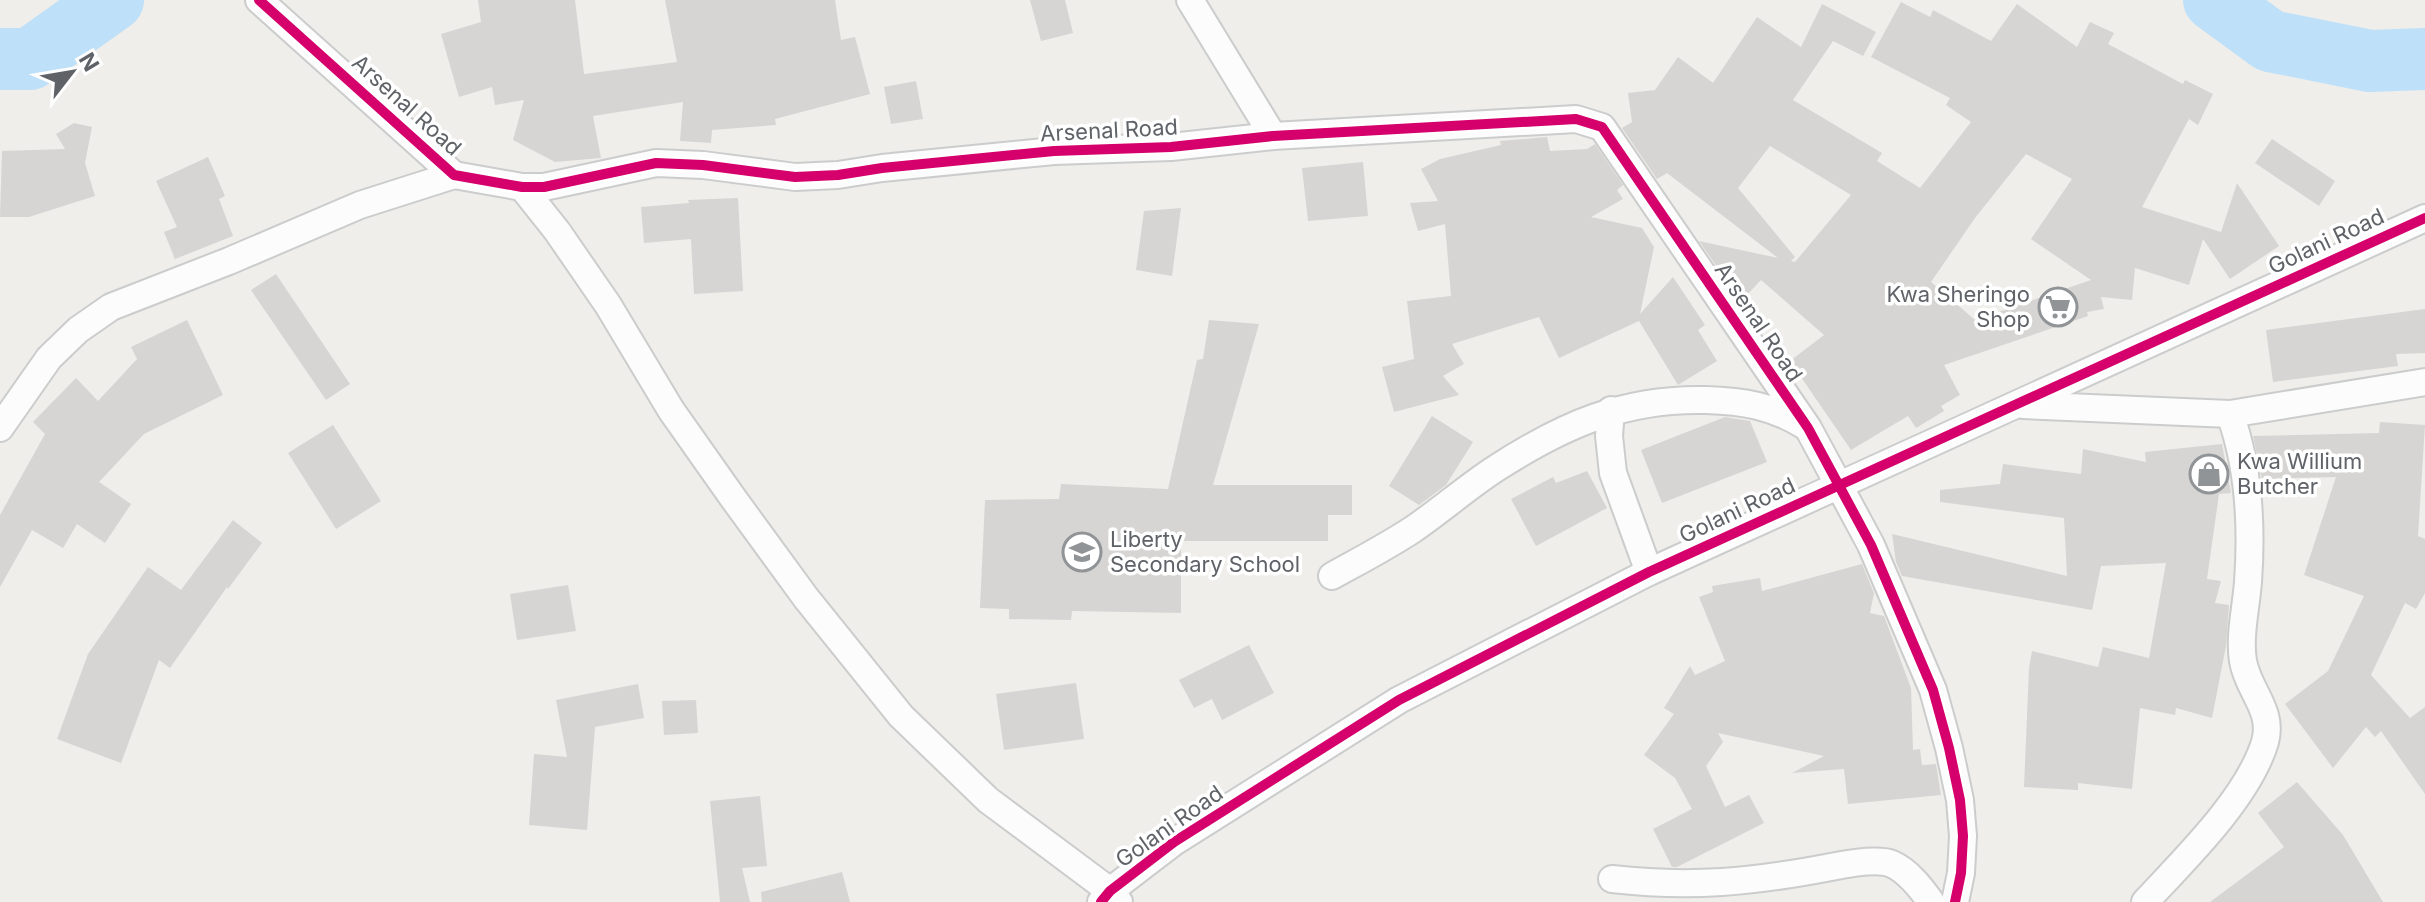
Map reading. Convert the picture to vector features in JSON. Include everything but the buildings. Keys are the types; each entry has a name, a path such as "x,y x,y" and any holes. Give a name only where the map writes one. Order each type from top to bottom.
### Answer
{"street":[{"name":"Arsenal Road","path":"259,0 454,175 522,187 544,187 656,163 703,165 795,177 1054,151 1171,147 1273,136 1576,119 1602,127 1808,428 1871,545 1933,690 1960,800 1963,836 1961,873 1955,902"},
{"path":"1190,0 1273,136"},
{"path":"0,428 49,358 78,330 111,307 360,205 454,175"},
{"path":"522,187 608,305 671,410 855,661 901,716 988,800 1110,898"},
{"name":"Golani Road","path":"1110,898 1174,842 1399,700 1649,572 2425,218"},
{"path":"2015,405 2230,414 2425,382"},
{"path":"1332,576 1413,529 1495,469 1556,433 1611,410 1669,401 1739,401 1777,411 1808,428"},
{"path":"1611,410 1609,436 1613,473 1649,572"},
{"path":"2145,902 2193,850 2241,790 2266,739 2268,722 2264,706 2250,682 2243,661 2249,503 2237,432 2230,414"},
{"path":"1612,879 1660,884 1724,884 1857,862 1891,863 1918,883 1931,902"}],"waterway":[{"path":"0,59 30,59 113,0"},
{"path":"2214,0 2270,41 2370,61 2425,59"}],"cycle path":[{"path":"259,0 454,175 522,187 544,187 656,163 703,165 795,177 1054,151 1171,147 1273,136 1576,119 1602,127 1808,428 1871,545 1933,690 1949,748 1960,800 1963,836 1961,873 1955,902"},
{"path":"1101,902 1110,891 1174,842 1399,700 1649,572 2425,218"}],"place":[{"name":"Kwa Sheringo Shop","path":"2058,307"},
{"name":"Kwa Willium Butcher","path":"2209,474"},
{"name":"Liberty Secondary School","path":"1082,552"}]}
